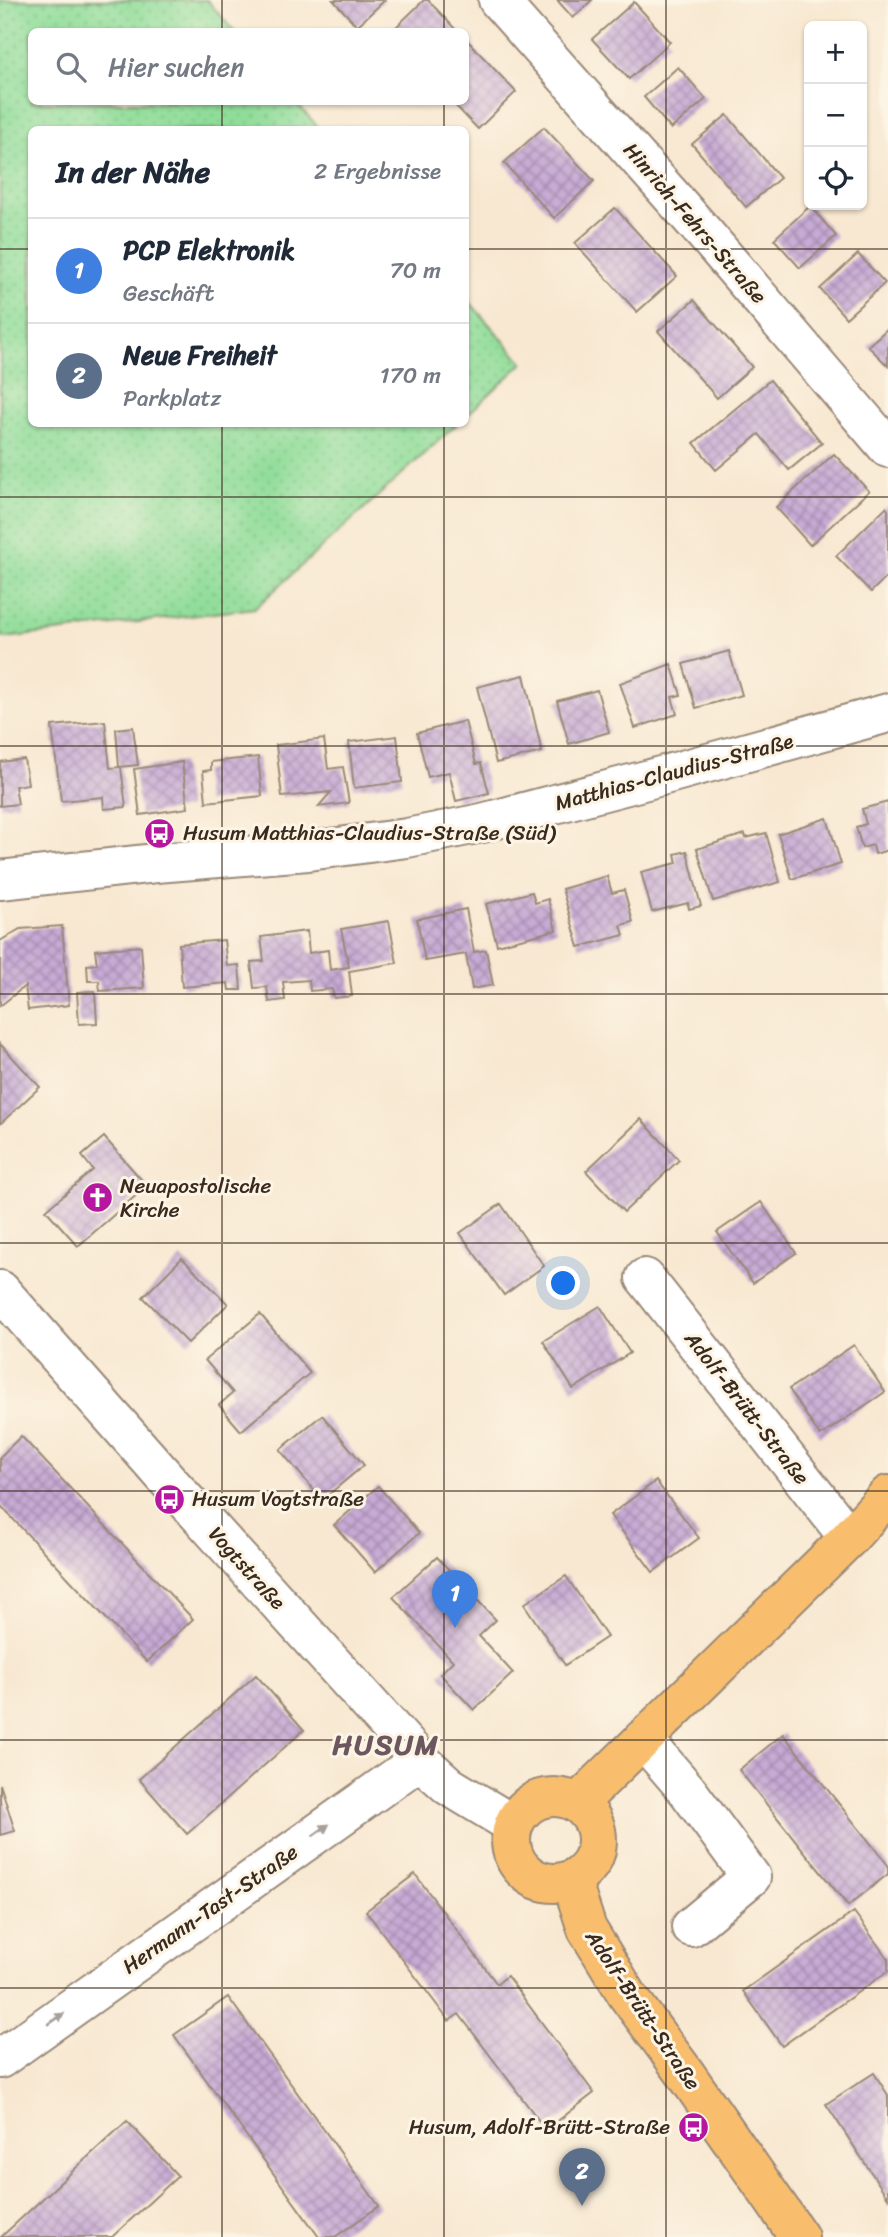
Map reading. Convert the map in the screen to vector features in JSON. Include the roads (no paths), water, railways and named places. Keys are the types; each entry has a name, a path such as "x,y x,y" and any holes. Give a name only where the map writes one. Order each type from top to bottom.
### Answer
{"main road":[{"path":"578,1803 849,1538 888,1495"},
{"path":"561,1796 578,1803 592,1816 598,1834 596,1853 586,1870 571,1881 549,1884 529,1876 515,1860 510,1838 512,1824 527,1804 544,1797 561,1796"},
{"name":"Adolf-Brütt-Straße","path":"571,1881 587,1929 628,1996 799,2237"}],"street":[{"name":"Hinrich-Fehrs-Straße","path":"498,0 705,234 888,448"},
{"name":"Matthias-Claudius-Straße","path":"0,880 156,863 308,851 407,838 625,786 888,713"},
{"name":"Adolf-Brütt-Straße","path":"645,1278 849,1538"},
{"name":"Vogtstraße","path":"0,1290 420,1760 449,1786 512,1824"},
{"path":"643,1739 687,1790 751,1877 691,1927"},
{"name":"Hermann-Tast-Straße","path":"0,2059 420,1760"}],"place":[{"name":"Husum Matthias-Claudius-Straße (Süd)","path":"160,833"},
{"name":"Neuapostolische Kirche","path":"97,1198"},
{"name":"Husum Vogtstraße","path":"169,1499"},
{"name":"PCP Elektronik","path":"455,1628"},
{"name":"Husum, Adolf-Brütt-Straße","path":"693,2127"},
{"name":"Neue Freiheit","path":"582,2206"}],"district":[{"name":"HUSUM","path":"386,1744"}]}
